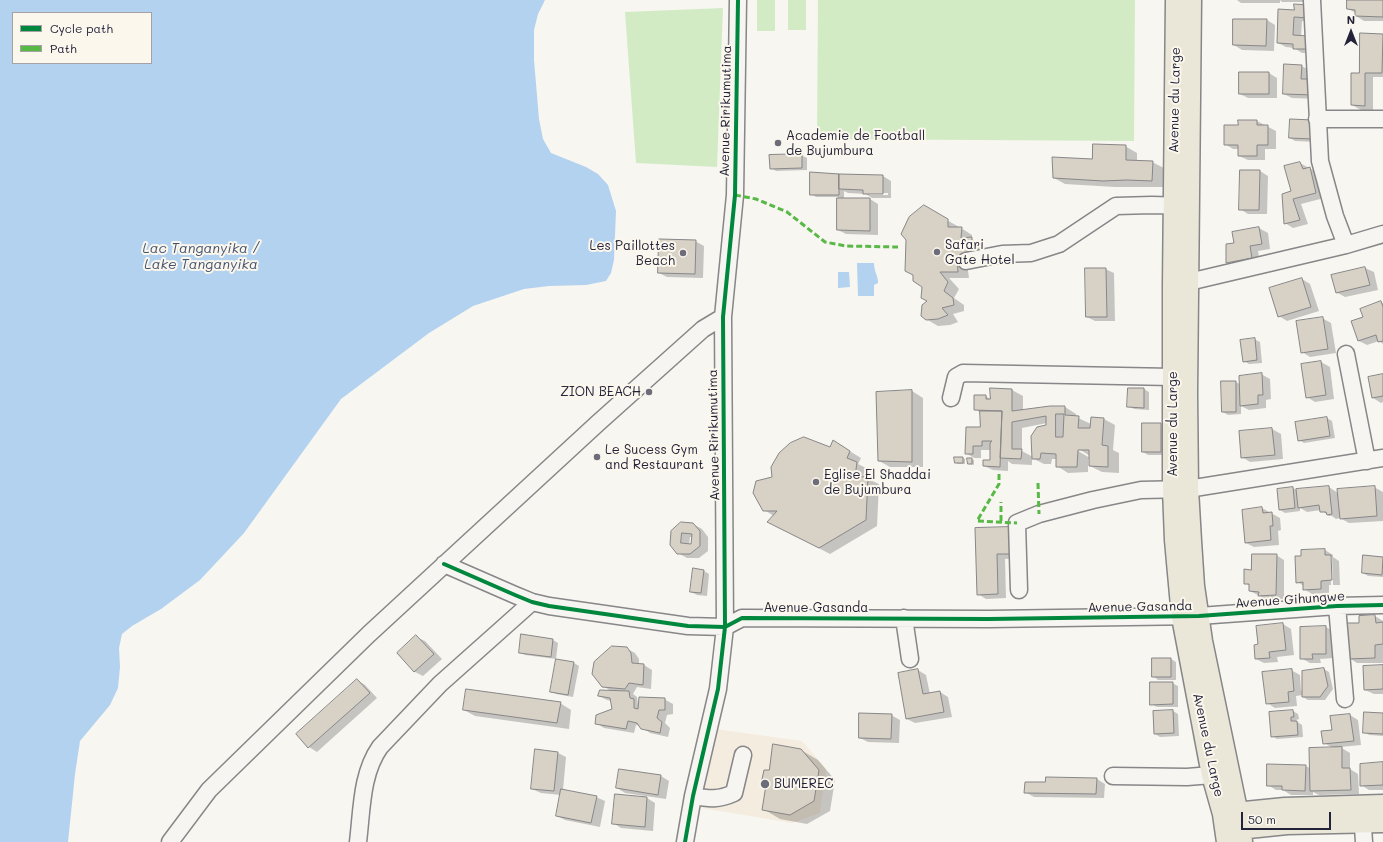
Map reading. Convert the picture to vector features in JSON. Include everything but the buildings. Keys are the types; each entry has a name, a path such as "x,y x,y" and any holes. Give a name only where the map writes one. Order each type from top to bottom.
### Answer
{"main road":[{"name":"Avenue du Large","path":"1176,0 1182,206"},
{"name":"Avenue du Large","path":"1180,489 1182,206 1191,0"},
{"name":"Avenue du Large","path":"1181,284 1173,377 1180,489 1194,586 1190,616 1212,775 1233,828"},
{"name":"Avenue du Large","path":"1190,616 1202,641 1233,828"},
{"path":"1363,814 1383,805"},
{"path":"1233,828 1285,808 1363,814 1383,822"}],"street":[{"name":"Avenue Ririkumutima","path":"685,842 693,796 718,689 725,627 723,317 734,195 738,0"},
{"path":"1312,0 1320,161 1335,216 1346,245"},
{"path":"1317,119 1383,118"},
{"path":"966,261 1002,254 1031,253 1059,244 1116,206 1182,206"},
{"path":"1181,284 1346,245 1383,234"},
{"path":"170,842 203,797 214,785 369,634 598,423 703,329 723,317"},
{"path":"1346,354 1367,461"},
{"path":"951,398 956,377 963,373 1173,377"},
{"path":"1019,590 1017,523 1039,514 1141,490 1180,489 1383,458"},
{"name":"Avenue Gasanda","path":"444,564 532,602 549,606 688,626 725,627 742,618 990,619 1190,616"},
{"path":"358,842 367,774 374,756 380,747 440,684 532,602"},
{"name":"Avenue Gihungwe","path":"1190,616 1383,604"},
{"path":"1337,606 1345,699"},
{"path":"904,618 910,659"},
{"path":"693,796 703,798 723,798 734,793 743,754"},
{"path":"1113,776 1187,777 1212,775"},
{"path":"1363,814 1364,842"}],"shaded area":[{"name":"BUMEREC","path":"715,729 802,741 826,769 820,813 792,823 701,808"}],"green space":[{"path":"757,0 775,0 775,31 757,31"},
{"path":"788,0 806,0 806,30 788,30"},
{"path":"818,0 1135,0 1134,141 817,139"},
{"path":"723,8 717,167 636,163 625,12"}],"water":[{"name":"Lac Tanganyika / Lake Tanganyika","path":"0,0 545,0 538,14 534,30 534,60 539,119 543,139 551,153 586,167 598,174 608,185 616,211 614,260 611,273 606,281 586,285 549,286 524,289 473,306 429,333 341,399 244,533 200,580 161,609 132,626 122,634 119,648 120,667 118,688 110,705 80,741 68,842 0,842"},
{"path":"857,263 874,263 878,283 874,285 874,296 858,296"},
{"path":"838,272 849,272 850,287 838,288"}],"marked path":[{"path":"735,195 756,199 787,212 825,242 846,246 898,247"},
{"path":"999,474 999,484 977,521 1017,523"},
{"path":"1038,483 1039,514"},
{"path":"1001,502 1001,521"}],"cycle path":[{"path":"685,842 693,796 718,689 725,627 723,317 735,195 738,0"},
{"path":"444,564 532,602 549,606 688,626 725,627 742,618 989,619 1199,616 1337,606 1383,605"}],"place":[{"name":"Academie de Football de Bujumbura","path":"778,143"},
{"name":"Safari Gate Hotel","path":"937,252"},
{"name":"Les Paillottes Beach","path":"683,253"},
{"name":"ZION BEACH","path":"649,392"},
{"name":"Le Sucess Gym and Restaurant","path":"597,457"},
{"name":"Eglise El Shaddai de Bujumbura","path":"816,482"},
{"name":"BUMEREC","path":"765,784"}]}
